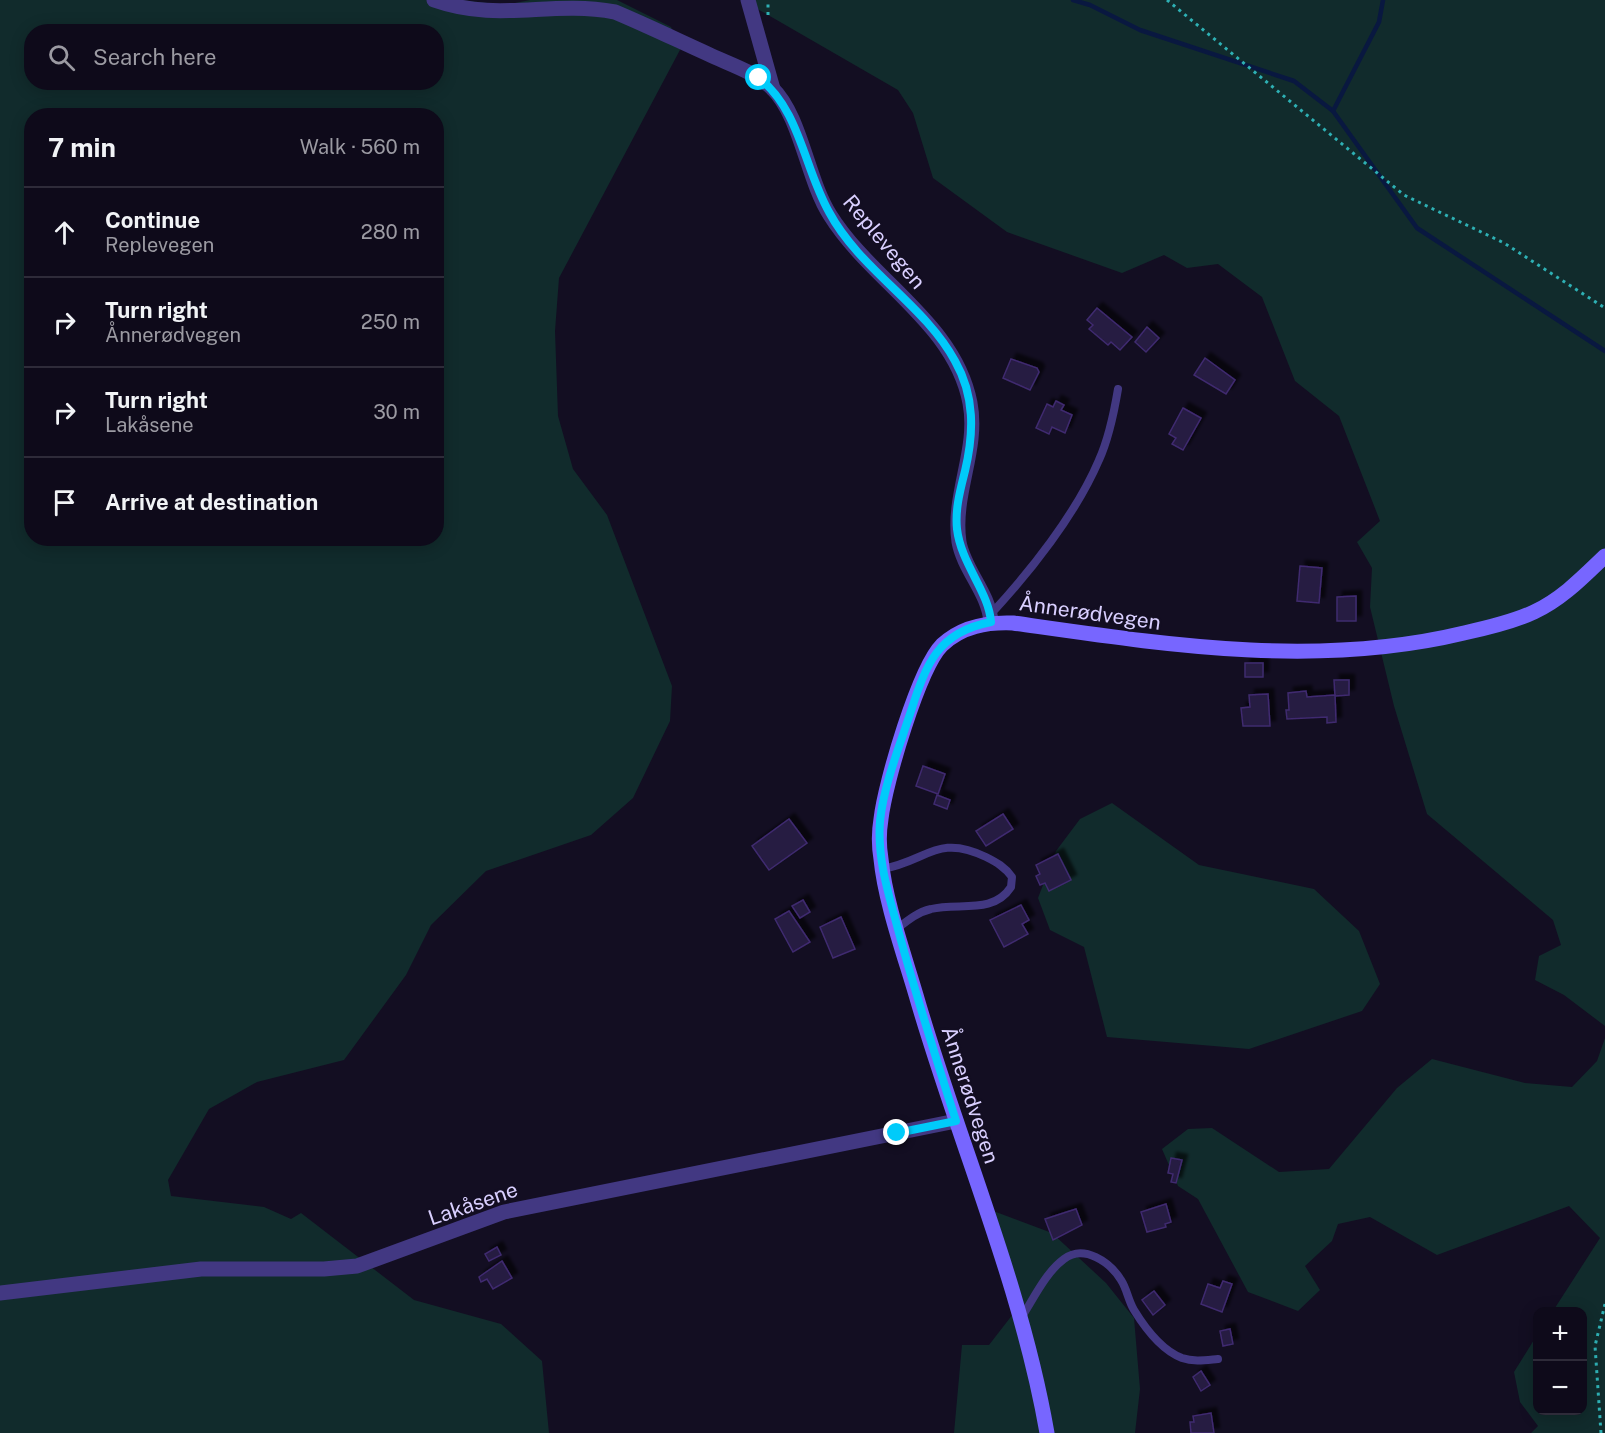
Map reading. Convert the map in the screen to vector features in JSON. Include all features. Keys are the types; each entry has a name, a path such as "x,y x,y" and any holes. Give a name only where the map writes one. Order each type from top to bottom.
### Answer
{"main road":[{"name":"Ånnerødvegen","path":"1047,1433 1042,1403 1019,1320 925,1025 882,869 880,819 925,669 942,645 954,635 991,619 1183,647 1337,651 1413,644 1479,630 1533,613 1566,592 1605,556"}],"street":[{"name":"Replevegen","path":"434,0 477,9 509,8 549,1 591,5 636,21 759,78 772,88 789,113 817,190 830,216 861,254 936,334 955,361 965,382 970,404 972,434 958,502 957,528 963,556 991,619"},
{"path":"748,0 772,88"},
{"name":"Lakåsene","path":"0,1293 201,1269 324,1269 357,1266 504,1212 956,1121"}],"lane":[{"path":"991,619 1042,552 1100,460 1112,421 1118,389"},
{"path":"882,869 901,865 938,848 953,846 977,852 994,861 1011,877 1011,887 1000,898 974,906 930,909 910,918 898,928"},
{"path":"1019,1320 1061,1261 1072,1254 1085,1253 1098,1258 1115,1271 1126,1288 1132,1307 1163,1346 1180,1357 1193,1361 1218,1359"}],"path":[{"path":"1167,0 1404,195 1504,243 1605,308"},
{"path":"1601,1433 1595,1346 1605,1304"}],"green space":[{"path":"0,0 460,0 506,5 530,0 617,0 671,27 681,48 559,278 555,331 558,416 573,469 607,515 672,686 670,721 633,798 591,835 486,871 431,925 406,975 344,1060 257,1082 209,1109 168,1180 171,1196 264,1207 291,1219 301,1213 414,1300 501,1324 542,1361 549,1433 0,1433"},
{"path":"742,0 1605,0 1605,1026 1564,995 1535,980 1539,956 1561,945 1553,920 1427,814 1394,706 1370,607 1372,568 1357,542 1380,521 1339,416 1295,381 1262,297 1218,264 1187,268 1164,255 1122,273 1007,232 933,178 913,113 898,90"},
{"path":"1112,803 1199,865 1314,889 1359,931 1380,984 1362,1011 1249,1049 1107,1037 1084,947 1050,930 1038,898 1056,851 1080,819"},
{"path":"1605,1038 1605,1433 1531,1433 1538,1426 1520,1402 1514,1372 1533,1341 1533,1415 1587,1415 1587,1307 1556,1307 1600,1238 1569,1206 1437,1255 1370,1217 1338,1224 1332,1241 1305,1266 1320,1290 1298,1311 1248,1292 1198,1199 1178,1186 1162,1149 1188,1129 1212,1128 1279,1172 1329,1169 1397,1088 1432,1059 1525,1083 1572,1087 1597,1061"},
{"path":"988,1209 1052,1233 1106,1283 1134,1318 1140,1389 1135,1433 954,1433 962,1345 989,1345 1013,1314"}],"building":[{"path":"1097,308 1132,337 1120,350 1111,342 1108,345 1089,329 1093,325 1087,320"},
{"path":"1147,327 1159,338 1146,352 1135,342"},
{"path":"1205,358 1235,380 1226,394 1194,375"},
{"path":"1011,359 1037,368 1039,372 1030,390 1003,378"},
{"path":"1056,401 1064,405 1061,410 1072,415 1065,433 1052,427 1049,434 1036,428 1047,404 1053,407"},
{"path":"1183,408 1201,418 1183,450 1172,444 1176,438 1169,434"},
{"path":"1300,566 1322,568 1319,603 1297,601"},
{"path":"1356,596 1356,621 1337,621 1337,597"},
{"path":"1245,663 1263,663 1263,677 1245,677"},
{"path":"1334,680 1349,680 1349,695 1335,696"},
{"path":"1306,691 1307,697 1335,695 1336,722 1327,723 1327,717 1287,719 1288,693"},
{"path":"1268,694 1270,726 1243,726 1241,708 1250,707 1249,695"},
{"path":"923,766 945,774 938,794 916,786"},
{"path":"937,795 950,800 947,809 934,804"},
{"path":"1003,814 1013,829 986,846 976,831"},
{"path":"789,819 807,843 769,870 752,846"},
{"path":"1058,854 1071,880 1049,891 1045,883 1040,885 1036,876 1040,874 1036,865"},
{"path":"803,900 810,912 800,918 792,906"},
{"path":"1021,905 1029,920 1022,924 1028,934 1004,947 990,920"},
{"path":"789,911 810,942 793,952 775,919"},
{"path":"841,917 855,949 833,958 820,927"},
{"path":"1171,1158 1182,1160 1176,1183 1171,1182 1173,1174 1168,1173"},
{"path":"1166,1204 1171,1222 1165,1224 1166,1227 1147,1232 1141,1212"},
{"path":"1076,1209 1082,1225 1053,1240 1045,1219"},
{"path":"497,1247 501,1255 489,1261 485,1254"},
{"path":"502,1261 512,1278 493,1289 487,1279 481,1282 479,1277"},
{"path":"1223,1281 1232,1284 1222,1312 1201,1304 1208,1284 1220,1288"},
{"path":"1154,1291 1165,1305 1153,1315 1142,1300"},
{"path":"1230,1329 1233,1344 1223,1346 1220,1331"},
{"path":"1201,1371 1210,1385 1201,1391 1193,1377"},
{"path":"1211,1413 1214,1433 1191,1433 1190,1422 1194,1422 1193,1416"}],"waterway":[{"path":"1073,0 1090,5 1140,30 1294,81 1333,111"},
{"path":"1383,0 1379,22 1333,111 1417,228 1605,351"}],"route":[{"path":"759,78 772,88 784,103 817,190 830,216 861,254 944,343 965,382 970,404 972,434 958,502 957,528 963,556 987,603 991,622 954,635 942,645 925,669 880,819 880,858 884,878 925,1025 956,1121 897,1133"}]}
